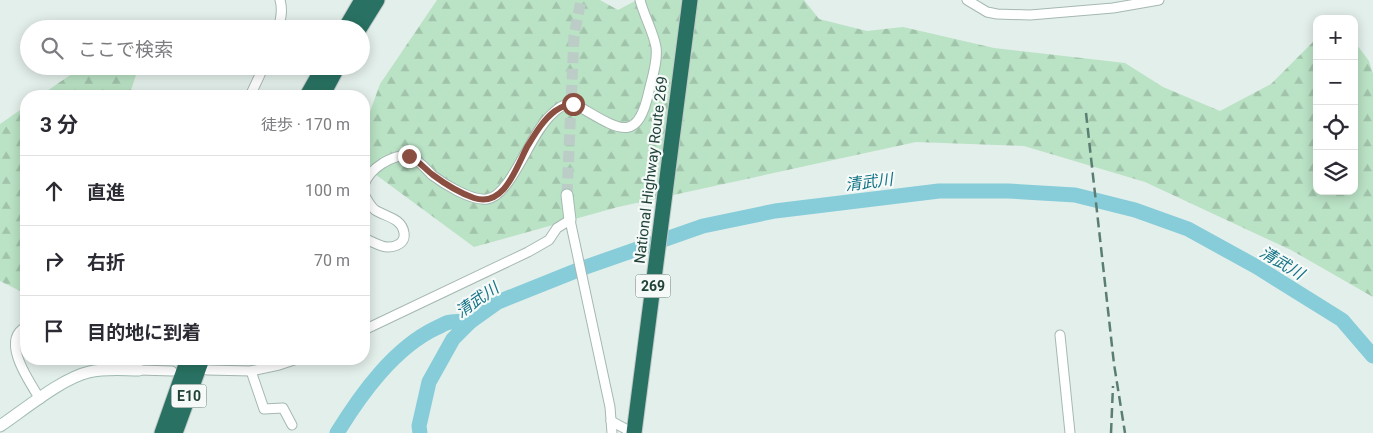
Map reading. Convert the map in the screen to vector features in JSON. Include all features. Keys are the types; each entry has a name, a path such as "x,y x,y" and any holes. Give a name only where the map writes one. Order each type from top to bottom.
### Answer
{"highway":[{"path":"350,20 362,0"},
{"path":"365,20 377,0"},
{"name":"National Highway Route 269","path":"634,432 690,0"},
{"path":"310,90 319,75"},
{"path":"325,90 333,75"},
{"name":"E10","path":"162,433 186,365"},
{"name":"E10","path":"176,433 205,365"}],"street":[{"path":"280,0 280,20"},
{"path":"370,174 382,164 399,157 409,156 438,179 463,193 480,199 490,199 499,194 511,180 542,124 551,114 564,105 573,104 580,107 616,128 634,125 641,117 646,105 656,54 654,38 640,0"},
{"path":"966,0 986,12 1030,15 1113,8 1159,0"},
{"path":"253,90 260,75"},
{"path":"567,195 570,220 610,407 612,433"},
{"path":"370,202 376,210 398,221 404,236 404,240 400,244 390,247 370,241"},
{"path":"370,327 528,252 549,240 557,228 570,220"},
{"path":"20,331 14,338 13,349 17,360 40,399"},
{"path":"1060,335 1070,433"},
{"path":"213,365 251,370 279,365"},
{"path":"0,426 77,376 89,372 111,369 172,371"},
{"path":"251,370 264,409 283,408 292,425"},
{"path":"611,421 634,432"}],"green space":[{"path":"437,0 600,0 618,10 637,0 804,0 819,19 867,31 903,27 994,48 1125,63 1163,87 1220,111 1271,84 1313,42 1313,195 1358,195 1358,46 1369,61 1373,74 1373,297 1291,250 1145,182 1024,146 916,142 618,207 474,247 370,170 370,112 380,84"},
{"path":"70,75 136,75 131,90 49,90"},
{"path":"20,110 20,291 0,281 0,124"}],"waterway":[{"name":"清武川","path":"420,433 419,426 429,382 453,339 470,322 498,302 583,268 703,226 775,211 939,191 1008,191 1075,195 1135,210 1188,229 1257,267 1342,320 1373,356"},
{"path":"337,433 380,373 406,347 445,323 470,322"}],"tunnel":[{"path":"567,195 574,36 581,0"}],"railway":[{"path":"1086,113 1114,364 1125,433"},
{"path":"1111,433 1113,386"}],"route":[{"path":"409,156 451,187 474,198 490,199 499,194 511,180 542,124 551,114 564,105 573,104"}]}
